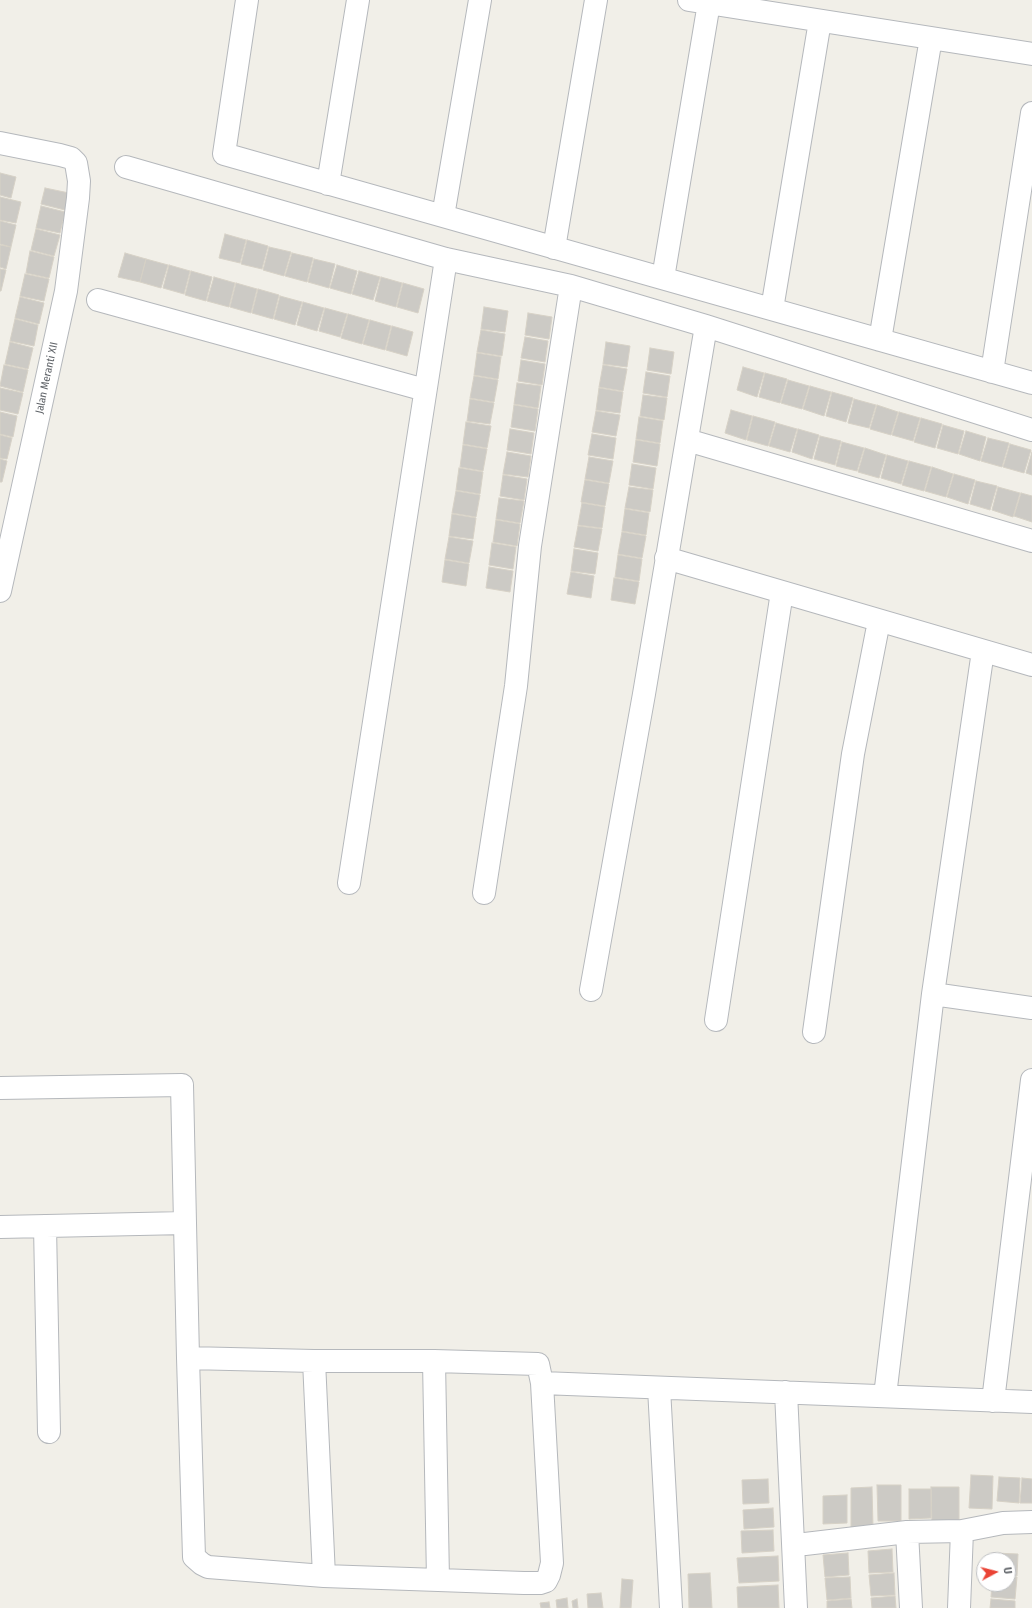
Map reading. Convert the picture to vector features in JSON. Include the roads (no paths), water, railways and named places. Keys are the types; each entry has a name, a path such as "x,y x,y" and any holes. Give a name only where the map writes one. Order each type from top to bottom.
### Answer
{"street":[{"path":"247,0 224,154 1032,383"},
{"path":"328,184 358,0"},
{"path":"443,216 480,0"},
{"path":"554,248 596,0"},
{"path":"663,278 699,2 1032,54"},
{"path":"772,309 820,21"},
{"path":"880,340 931,38"},
{"path":"992,372 1032,113"},
{"name":"Jalan Meranti XII","path":"0,143 60,154 71,158 76,163 79,181 66,291 0,591"},
{"path":"126,167 446,258 572,286 706,326 1032,430"},
{"path":"349,883 446,258"},
{"path":"484,893 516,686 530,546 572,286"},
{"path":"98,300 425,390"},
{"path":"591,990 644,694 706,326"},
{"path":"687,440 1032,542"},
{"path":"666,558 1032,665"},
{"path":"716,1020 782,592"},
{"path":"814,1032 853,754 879,621"},
{"path":"885,1396 933,994 983,651"},
{"path":"933,994 1032,1008"},
{"path":"993,1401 1032,1080"},
{"path":"0,1088 182,1085 188,1358 194,1557 202,1564 208,1566 324,1576 540,1583 546,1581 549,1576 552,1563 542,1383 538,1364 434,1361 314,1361 188,1358"},
{"path":"0,1227 185,1223"},
{"path":"45,1226 50,1432"},
{"path":"314,1361 324,1576"},
{"path":"434,1361 438,1580"},
{"path":"542,1383 1032,1402"},
{"path":"659,1388 671,1608"},
{"path":"786,1392 796,1608"},
{"path":"793,1544 805,1544 906,1532 962,1531 1003,1523 1032,1522"},
{"path":"959,1608 962,1531"},
{"path":"906,1532 911,1608"}]}
